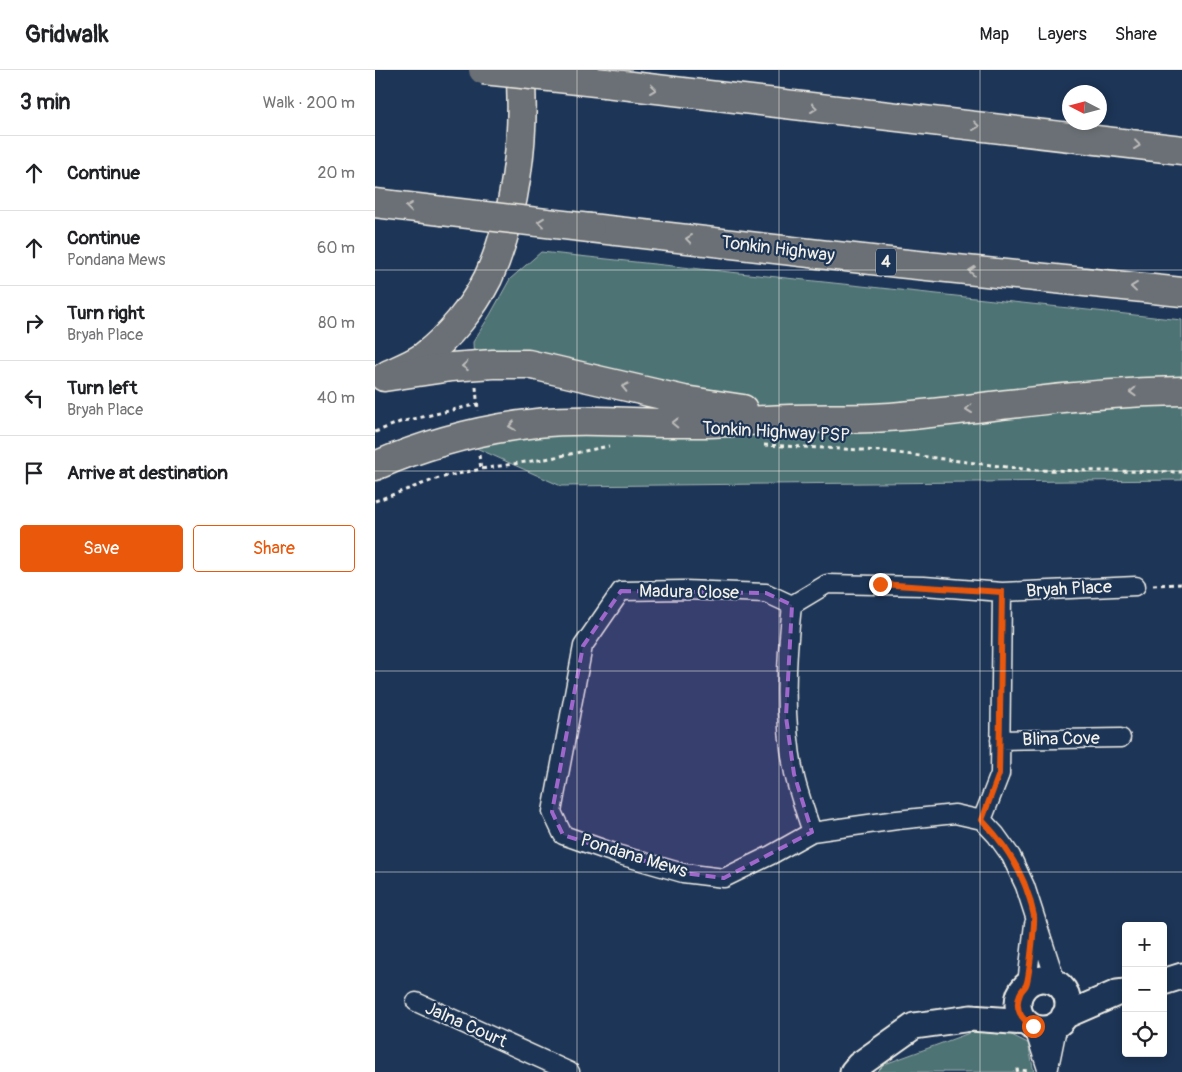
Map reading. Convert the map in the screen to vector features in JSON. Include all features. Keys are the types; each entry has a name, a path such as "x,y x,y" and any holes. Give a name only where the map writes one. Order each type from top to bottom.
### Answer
{"main road":[{"path":"483,70 1182,150"},
{"path":"380,378 421,359 441,342 459,322 487,280 499,250 514,185 521,126 520,70"},
{"name":"Tonkin Highway","path":"375,203 898,263 1182,292"},
{"path":"380,378 451,367 528,364 684,400 739,408 793,419"},
{"path":"375,466 454,438 538,422 591,420 682,423 875,418 1076,396 1122,392 1182,391"}],"street":[{"name":"Bryah Place","path":"791,605 827,584 880,584 1002,592 1136,586"},
{"name":"Madura Close","path":"583,646 621,591 684,590 766,593 791,605"},
{"name":"Bryah Place","path":"982,820 999,774 1002,592"},
{"path":"791,605 786,654 786,717 794,774 812,832"},
{"name":"Pondana Mews","path":"583,646 552,812 563,835 620,855 683,873 724,878 812,832 955,814 982,820"},
{"name":"Blina Cove","path":"1000,740 1121,738"},
{"path":"982,820 996,834 1011,856 1025,886 1057,983 1064,991 1067,999 1067,1008 1061,1020 1048,1072 1029,1024 1019,1010 1019,996 1024,987 1035,918"},
{"path":"1167,981 1182,976"},
{"path":"971,1018 1041,979 1121,993"},
{"path":"853,1072 859,1065 914,1026 971,1018 1029,1024 1046,1028 1121,993"},
{"name":"Jalna Court","path":"416,1002 570,1072"}],"path":[{"path":"375,432 400,422 479,404"},
{"path":"375,501 439,478 614,445"},
{"name":"Tonkin Highway PSP","path":"757,445 881,451 1031,470 1182,472"},
{"path":"1136,586 1182,584"}],"highlighted area":[{"path":"621,591 766,593 792,605 786,717 794,774 812,832 724,878 683,873 563,835 552,812 583,646"}],"green space":[{"path":"541,252 1182,320 1182,480 561,486 454,438 790,419 474,366 473,342 510,279"},
{"path":"991,1025 1028,1043 1034,1072 877,1072 885,1064"}],"route":[{"path":"880,584 1002,592 999,774 982,820 996,834 1011,856 1025,886 1035,918 1027,984 1022,989 1018,1003 1021,1016 1033,1026"}]}
